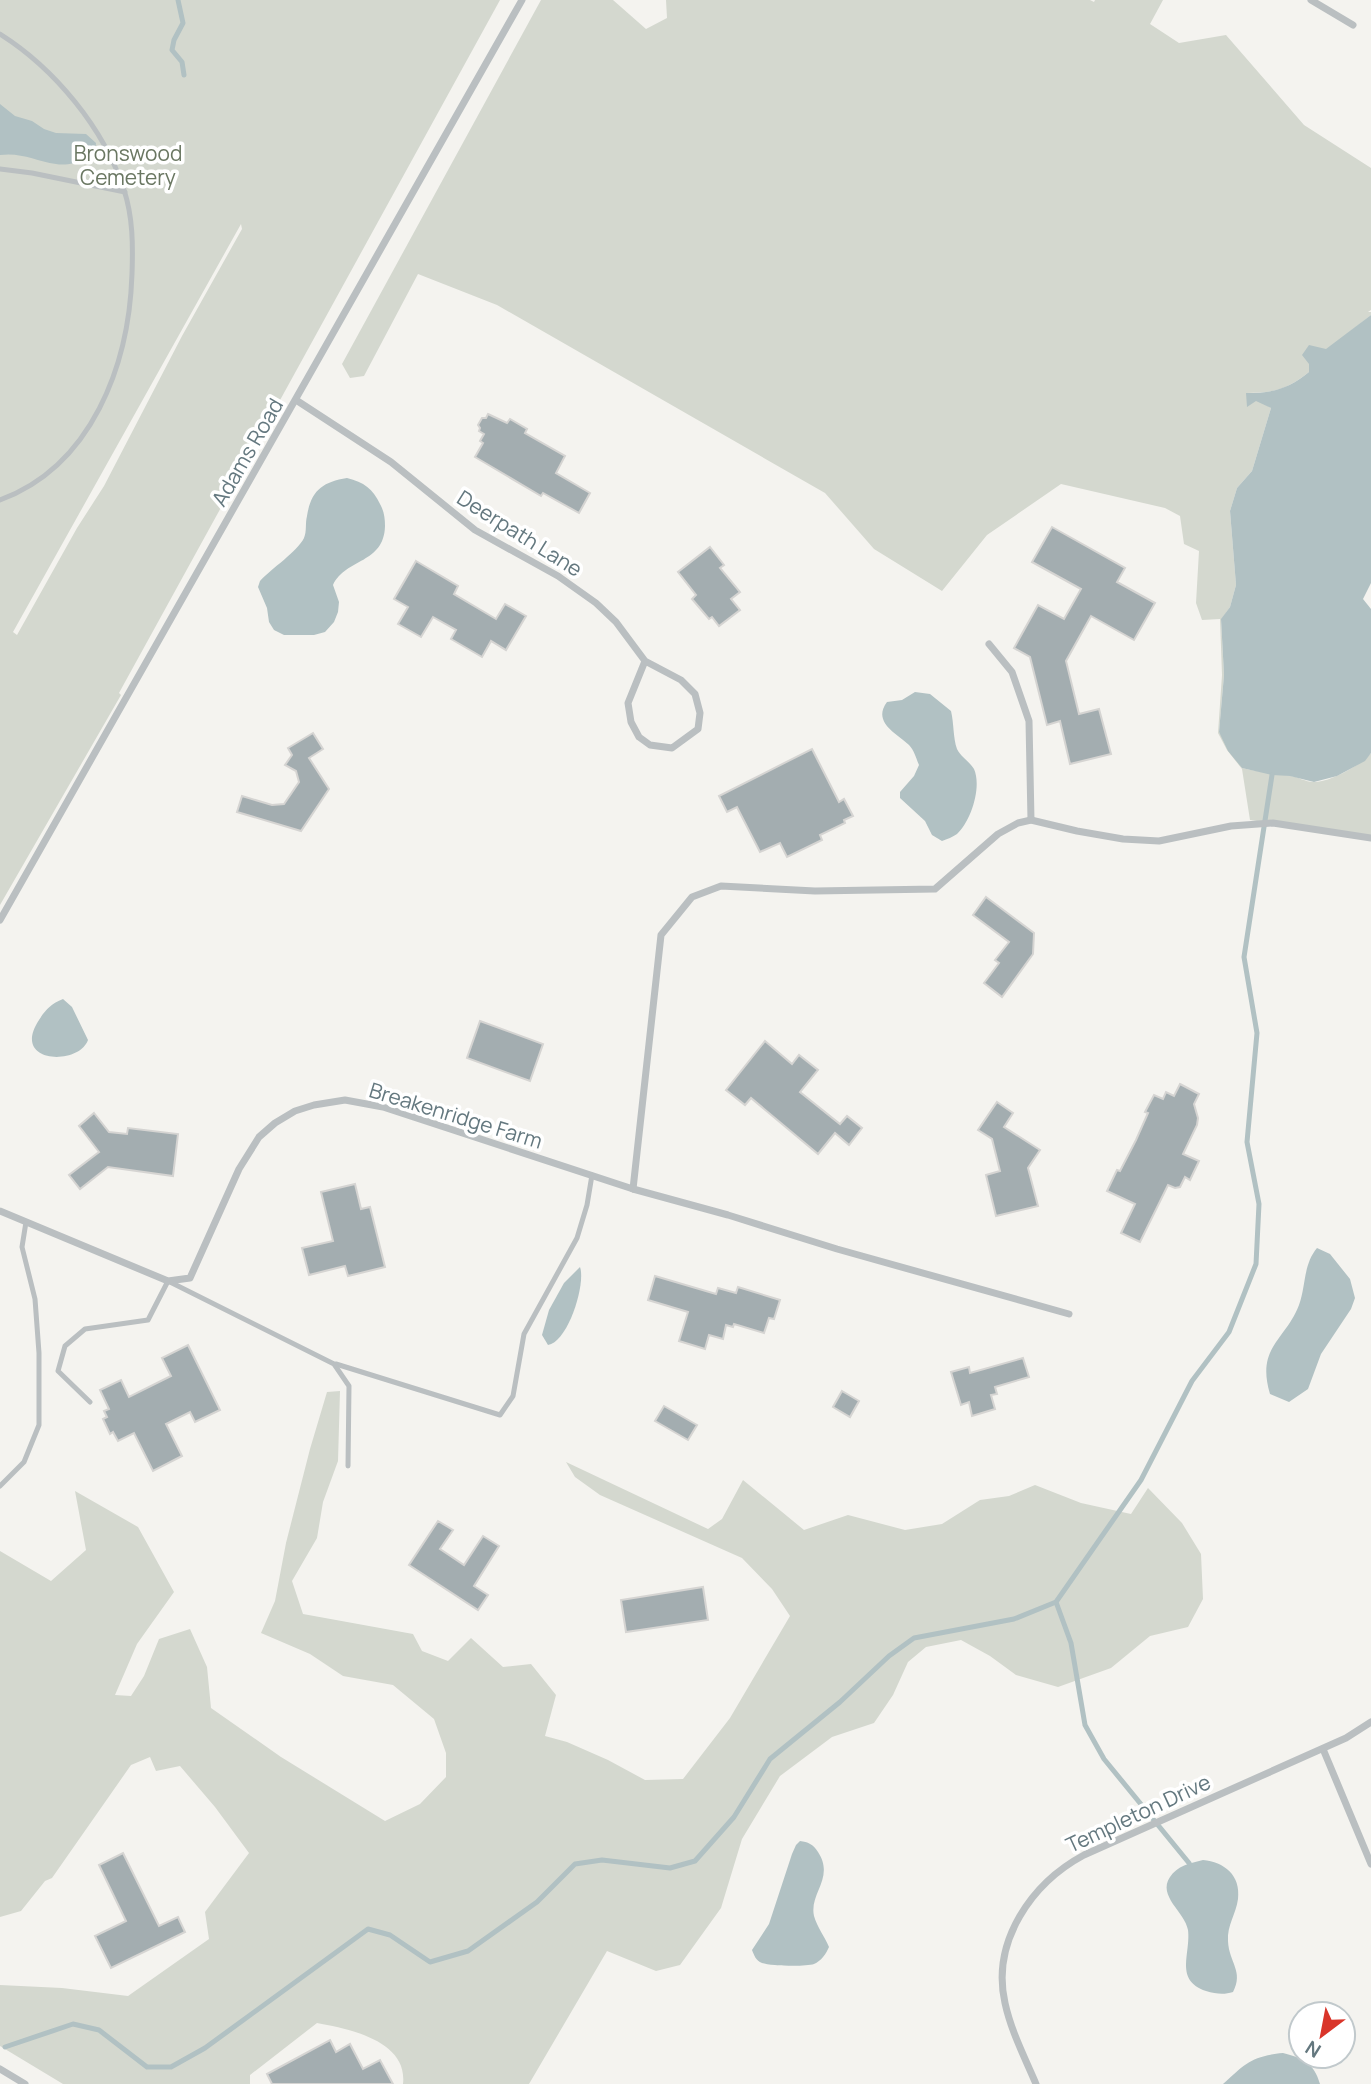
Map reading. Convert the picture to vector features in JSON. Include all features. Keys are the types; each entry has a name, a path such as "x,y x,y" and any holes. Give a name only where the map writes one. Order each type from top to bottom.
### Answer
{"street":[{"name":"Adams Road","path":"0,920 522,0"},
{"path":"1311,0 1353,25"},
{"name":"Deerpath Lane","path":"296,400 391,462 475,530 558,576 596,603 616,622 645,661 681,680 695,694 700,713 698,729 672,748 650,745 639,737 631,722 628,703 645,661"},
{"path":"989,644 1012,672 1029,721 1031,820"},
{"path":"633,1189 661,934 692,897 721,886 815,891 935,889 998,834 1018,823 1031,820 1123,839 1159,841 1231,826 1275,823 1371,838"},
{"name":"Breakenridge Farm","path":"168,1281 190,1278 239,1169 259,1137 295,1111 345,1100 383,1107 633,1189 1069,1314"},
{"path":"0,1211 168,1281"},
{"name":"Templeton Drive","path":"1036,2084 1011,2024 1004,2001 1003,1980 1012,1930 1027,1904 1046,1880 1065,1866 1323,1749 1371,1722"},
{"path":"1323,1749 1371,1864"},
{"path":"0,2069 25,2084"}],"lane":[{"path":"0,34 36,59 80,109 106,150 125,192 133,242 132,284 124,343 115,376 102,404 59,464 39,481 0,500"},
{"path":"0,169 125,192"},
{"path":"90,1402 58,1371 65,1346 85,1329 148,1321 168,1281 334,1364 500,1415 513,1396 524,1334 576,1238 587,1206 592,1175"},
{"path":"0,1486 24,1462 39,1425 39,1353 35,1299 22,1247 26,1222"},
{"path":"334,1364 349,1386 348,1466"}],"green space":[{"name":"Bronswood Cemetery","path":"0,0 500,0 119,693 121,695 0,905","holes":["241,224 242,229 182,336 104,486 77,528 17,635 13,632"]},
{"path":"541,0 613,0 646,29 667,18 666,0 1163,0 1150,24 1179,43 1226,35 1304,125 1371,168 1371,310 1368,312 1371,312 1371,315 1309,364 1309,372 1294,382 1273,391 1247,393 1271,408 1252,471 1237,488 1230,511 1236,585 1230,607 1221,620 1224,675 1219,732 1242,768 1310,782 1320,782 1336,776 1360,763 1371,753 1371,838 1250,820 1242,769 1218,733 1222,675 1220,619 1202,620 1196,603 1199,551 1184,544 1180,516 1165,508 1061,484 987,535 942,591 874,549 825,493 497,305 418,274 364,376 350,378 342,364"},
{"path":"340,1391 338,1461 323,1502 317,1538 292,1581 303,1614 413,1634 422,1651 448,1661 471,1638 503,1667 531,1664 556,1695 545,1736 567,1742 608,1760 645,1780 683,1779 730,1718 790,1616 772,1589 742,1558 600,1495 575,1477 566,1462 708,1529 722,1519 743,1480 804,1530 848,1515 905,1530 942,1524 980,1500 1009,1496 1035,1485 1081,1503 1131,1514 1148,1488 1182,1523 1201,1554 1203,1599 1188,1627 1150,1636 1111,1668 1058,1687 1016,1675 961,1640 926,1647 908,1662 893,1695 874,1723 832,1737 780,1776 742,1839 721,1908 680,1965 656,1971 607,1951 529,2084 403,2084 402,2069 387,2047 360,2034 317,2023 250,2075 250,2084 63,2084 0,2046 0,1985 62,1988 128,1996 209,1939 205,1912 249,1853 180,1766 156,1771 150,1757 131,1765 52,1878 45,1881 21,1911 0,1917 0,1551 51,1581 86,1550 75,1491 138,1527 174,1592 137,1644 115,1695 131,1696 144,1676 159,1639 190,1629 207,1667 211,1708 281,1757 385,1821 420,1804 446,1777 446,1753 434,1719 393,1685 343,1676 310,1654 261,1633 275,1601 286,1543 327,1392"}],"shaded area":[{"path":"0,104 15,116 32,121 44,129 56,133 86,134 96,143 95,149 81,161 68,164 0,155"},
{"path":"1371,315 1371,583 1363,599 1371,609 1371,753 1365,761 1337,776 1314,782 1242,768 1228,751 1219,732 1224,675 1221,619 1230,607 1236,585 1230,511 1237,488 1252,471 1271,408 1256,401 1247,407 1246,393 1272,391 1294,382 1309,372 1309,364 1302,355 1309,345 1326,349"},
{"path":"347,478 367,487 377,499 384,517 383,538 372,554 346,570 333,585 339,602 338,612 325,632 314,635 284,635 274,630 269,622 267,608 258,587 260,581 296,549 304,538 311,500 319,489 331,482"},
{"path":"915,692 930,694 951,711 957,749 972,766 976,776 976,794 967,821 957,834 942,841 932,835 925,821 900,798 900,792 914,776 919,765 911,747 888,726 882,715 887,702 902,700"},
{"path":"63,999 72,1007 88,1040 82,1048 61,1057 39,1053 33,1045 32,1035 47,1010"},
{"path":"1317,1248 1330,1254 1350,1279 1355,1298 1351,1309 1321,1354 1308,1389 1289,1402 1270,1394 1267,1365 1274,1345 1299,1305 1307,1268"},
{"path":"580,1267 580,1286 574,1311 562,1334 548,1345 542,1335 549,1310 564,1283"},
{"path":"800,1841 814,1847 823,1861 823,1878 813,1908 817,1924 829,1947 823,1957 814,1964 788,1966 762,1963 752,1950 769,1924 792,1854"},
{"path":"1203,1860 1230,1871 1237,1883 1238,1899 1228,1941 1237,1978 1233,1992 1230,1993 1206,1991 1190,1980 1186,1965 1188,1930 1167,1891 1170,1877 1176,1870"},
{"path":"1287,2054 1287,2070 1313,2070 1320,2084 1223,2084 1249,2062 1263,2056"}],"building":[{"path":"488,414 507,423 510,419 527,429 525,433 565,456 556,473 590,493 579,513 543,493 541,496 475,457 483,443 480,441 484,434 479,431 478,425"},
{"path":"1052,527 1125,568 1117,582 1155,603 1134,640 1091,616 1066,661 1079,714 1099,709 1111,754 1070,764 1060,721 1047,725 1030,657 1014,648 1038,605 1064,619 1081,589 1032,562"},
{"path":"710,547 724,565 720,568 740,592 731,599 740,610 719,626 712,617 709,619 692,599 696,595 678,572"},
{"path":"416,561 458,586 454,594 496,619 505,604 526,616 506,650 491,641 482,657 451,639 456,630 433,617 421,637 398,624 408,607 394,599"},
{"path":"313,733 323,749 309,758 329,789 301,831 237,812 242,796 272,805 284,804 299,782 296,771 285,765 292,755 288,748"},
{"path":"812,749 839,802 844,799 853,816 820,835 822,840 787,857 780,843 760,852 737,807 727,812 719,796"},
{"path":"986,897 1034,933 1033,954 1002,997 984,983 999,963 995,960 1009,942 973,915"},
{"path":"480,1021 543,1044 530,1081 467,1058"},
{"path":"765,1041 792,1064 799,1055 818,1070 800,1092 840,1124 847,1116 862,1128 849,1145 835,1133 818,1154 751,1098 745,1105 726,1090"},
{"path":"1180,1084 1199,1094 1194,1104 1197,1125 1183,1154 1199,1161 1190,1180 1185,1177 1180,1187 1168,1185 1140,1242 1121,1233 1135,1204 1107,1191 1136,1140 1154,1095 1163,1099 1166,1092 1174,1096"},
{"path":"997,1102 1013,1113 1004,1127 1040,1150 1028,1168 1038,1206 996,1216 986,1175 1000,1171 992,1139 978,1130"},
{"path":"94,1113 109,1132 127,1134 128,1128 178,1134 173,1176 108,1167 80,1189 69,1175 99,1152 79,1126"},
{"path":"355,1184 361,1209 370,1207 385,1267 348,1276 345,1266 309,1275 302,1248 333,1241 321,1192"},
{"path":"655,1276 716,1294 718,1288 736,1293 738,1287 780,1300 774,1319 769,1318 764,1333 734,1324 733,1327 726,1325 723,1339 709,1335 705,1349 679,1341 688,1312 648,1300"},
{"path":"188,1345 220,1410 195,1422 190,1412 166,1424 182,1456 153,1471 134,1433 118,1441 113,1432 110,1434 103,1419 107,1417 104,1411 109,1409 100,1390 121,1380 129,1397 171,1376 162,1358"},
{"path":"1023,1358 1029,1377 995,1387 997,1394 991,1395 995,1409 972,1416 969,1402 961,1405 951,1372 969,1367 970,1373"},
{"path":"842,1391 859,1401 850,1417 833,1407"},
{"path":"664,1406 697,1425 688,1440 655,1421"},
{"path":"438,1521 453,1530 440,1549 464,1565 483,1536 499,1546 474,1586 488,1595 478,1610 409,1565"},
{"path":"703,1587 708,1620 626,1632 621,1600"},
{"path":"123,1853 159,1926 178,1917 185,1932 111,1968 95,1936 126,1921 99,1865"},
{"path":"330,2040 336,2052 350,2044 363,2069 380,2060 393,2084 272,2084 267,2074"}],"waterway":[{"path":"178,0 183,23 172,50 182,62 184,75"},
{"path":"5,2047 73,2024 99,2030 147,2067 171,2067 205,2048 368,1929 390,1935 430,1962 468,1951 537,1902 575,1864 602,1860 670,1868 695,1861 734,1817 770,1759 840,1702 889,1656 914,1638 1014,1619 1056,1602 1141,1480 1192,1381 1229,1332 1256,1264 1259,1204 1247,1142 1257,1033 1244,957 1272,775"},
{"path":"1056,1602 1071,1643 1085,1725 1104,1759 1189,1863"}]}
